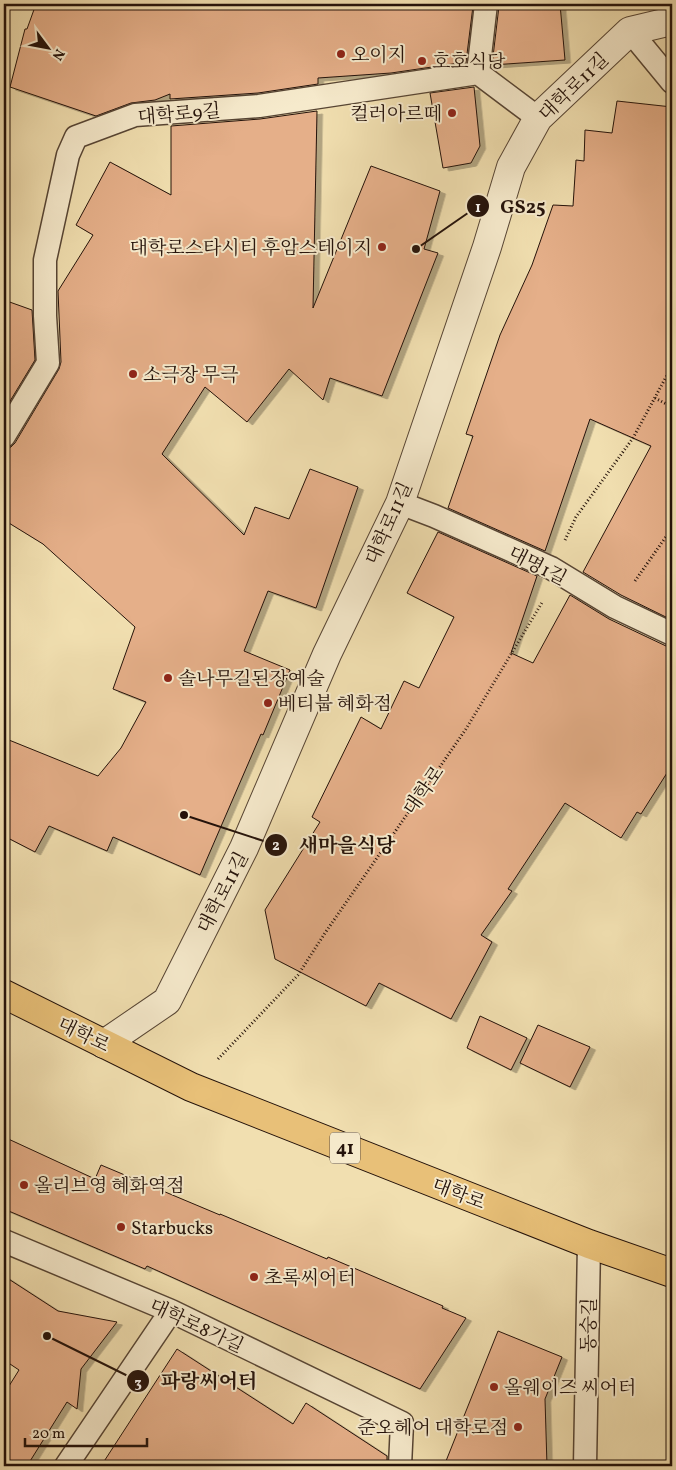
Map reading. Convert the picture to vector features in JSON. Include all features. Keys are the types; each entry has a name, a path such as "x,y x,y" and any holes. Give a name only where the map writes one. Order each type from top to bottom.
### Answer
{"main road":[{"name":"대학로","path":"4,994 191,1087 589,1244 672,1273"}],"street":[{"path":"630,31 672,21"},
{"name":"대학로11길","path":"104,1044 167,1001 244,848 326,654 400,503 488,247 510,166 538,118 630,31"}],"lane":[{"path":"486,4 478,73 538,118"},
{"path":"630,31 672,82"},
{"name":"대학로9길","path":"4,436 48,363 45,316 45,260 68,155 76,137 135,115 259,106 478,73"},
{"name":"대명1길","path":"400,503 434,516 551,568 615,607 672,634"},
{"name":"대학로8가길","path":"4,1241 171,1311 402,1423 400,1466"},
{"name":"동숭길","path":"585,1466 589,1244"},
{"path":"66,1466 171,1311"}],"path":[{"path":"551,568 576,517 633,438 672,366"},
{"path":"655,398 672,406"},
{"path":"615,607 672,528"},
{"path":"667,536 672,539"},
{"name":"대학로","path":"191,1087 298,976 330,925 466,729 548,593 551,568"}],"building":[{"path":"36,4 356,4 356,8 420,5 473,6 466,62 391,73 318,78 318,84 258,93 170,99 170,94 155,100 131,103 96,116 10,87 25,29 27,29"},
{"path":"502,4 560,4 565,60 492,65 499,6 503,6"},
{"path":"474,87 480,146 471,163 443,168 430,93"},
{"path":"617,101 672,107 672,620 621,595 583,572 651,446 590,419 545,551 448,508 473,436 466,434 500,335 532,265 553,205 573,206 576,160 584,161 585,130 612,133"},
{"path":"317,111 313,308 371,166 440,191 424,249 438,253 382,396 330,378 323,400 289,369 247,422 205,387 162,454 244,535 255,507 289,519 310,469 358,487 316,608 268,591 244,651 290,670 200,875 113,837 107,851 49,826 35,852 4,836 4,738 98,776 121,748 146,702 113,689 135,627 43,544 4,520 4,449 11,447 15,443 59,369 61,362 58,291 93,235 76,225 110,162 171,195 171,126 260,119"},
{"path":"4,300 32,310 35,360 4,411"},
{"path":"438,532 537,576 511,653 533,663 570,595 609,619 666,646 672,647 672,765 641,814 637,812 621,838 565,803 508,889 512,891 481,935 492,942 451,1019 379,983 366,1006 275,959 265,910 320,822 312,817 361,717 381,729 404,681 419,688 454,617 407,593"},
{"path":"480,1016 527,1038 511,1070 467,1048"},
{"path":"538,1025 590,1047 570,1087 520,1063"},
{"path":"4,1137 95,1179 101,1165 327,1259 328,1257 443,1306 442,1308 466,1318 420,1389 147,1266 145,1269 4,1209"},
{"path":"4,1276 58,1311 117,1322 81,1369 77,1409 67,1402 27,1466 4,1466 4,1394 19,1370 4,1360"},
{"path":"498,1331 562,1357 545,1399 547,1466 444,1466"},
{"path":"177,1349 293,1424 306,1403 387,1456 387,1466 101,1466"}],"place":[{"name":"오이지","path":"341,54"},
{"name":"호호식당","path":"422,61"},
{"name":"컬러아르떼","path":"452,113"},
{"name":"대학로스타시티 후암스테이지","path":"382,247"},
{"name":"GS25","path":"416,249"},
{"name":"소극장 무극","path":"133,374"},
{"name":"솔나무길된장예술","path":"168,678"},
{"name":"베티붑 혜화점","path":"268,703"},
{"name":"새마을식당","path":"184,815"},
{"name":"올리브영 혜화역점","path":"24,1185"},
{"name":"Starbucks","path":"121,1227"},
{"name":"초록씨어터","path":"254,1277"},
{"name":"파랑씨어터","path":"47,1336"},
{"name":"올웨이즈 씨어터","path":"494,1387"},
{"name":"준오헤어 대학로점","path":"518,1427"}]}
